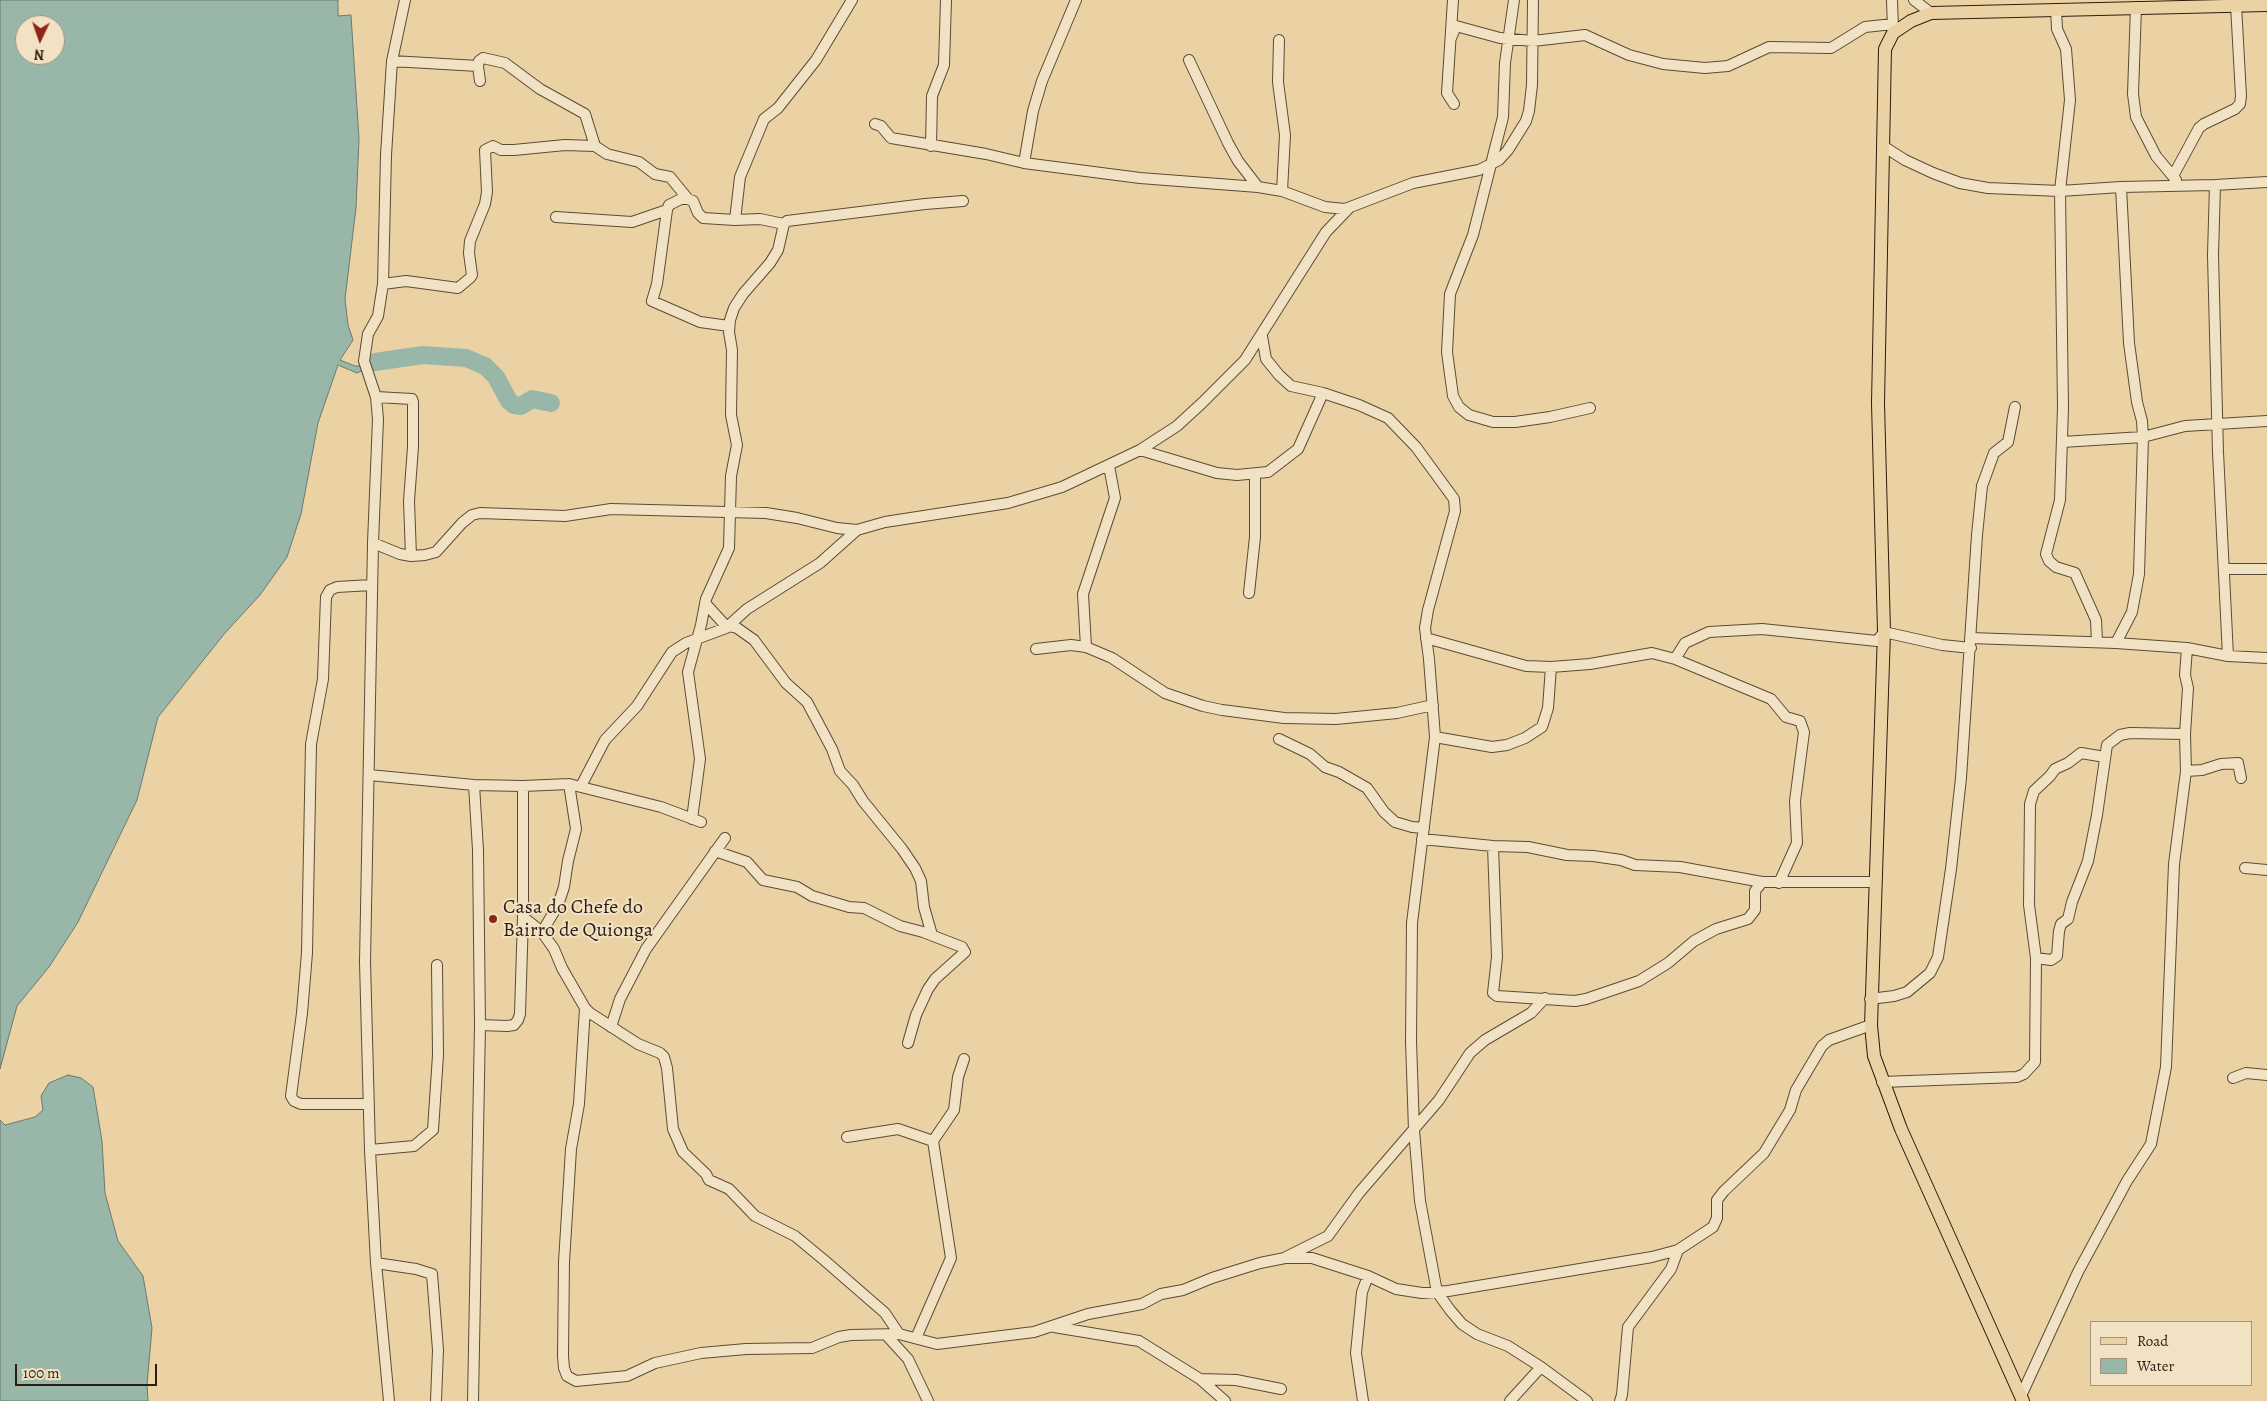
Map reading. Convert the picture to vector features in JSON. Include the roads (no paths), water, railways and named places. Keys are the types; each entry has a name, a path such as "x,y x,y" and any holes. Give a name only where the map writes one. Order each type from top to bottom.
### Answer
{"main road":[{"path":"2022,1398 1901,1129 1882,1082 1874,1056 1870,998 1876,882 1884,632 1878,429 1885,49 1893,28 1931,13 2028,5 2056,9 2267,5"}],"street":[{"path":"389,1401 376,1263 370,1150 365,962 372,585 378,419 372,379 364,361 368,334 378,316 382,284 386,155 392,61 405,0"},
{"path":"735,220 740,176 764,119 778,108 816,60 852,0"},
{"path":"932,146 932,96 944,64 946,0"},
{"path":"1024,163 1033,111 1042,81 1076,0"},
{"path":"1453,0 1447,93 1454,104"},
{"path":"1514,0 1508,39 1503,117 1490,165 1484,200 1473,235 1450,294 1447,352 1453,396 1459,407 1469,415 1493,422 1515,422 1550,417 1590,408"},
{"path":"876,124 881,126 892,138 986,154 1024,163 1140,178 1258,187 1282,191 1325,207 1350,207 1413,183 1479,170 1499,160 1508,150 1528,116 1532,85 1533,0"},
{"path":"1451,38 1456,26 1508,39 1533,41 1590,36 1629,55 1663,64 1705,68 1728,66 1769,48 1831,48 1865,26 1893,28 1892,0"},
{"path":"1914,0 1931,13"},
{"path":"2173,176 2199,128 2235,109 2240,104 2236,5"},
{"path":"2136,7 2133,94 2136,117 2156,156 2182,187"},
{"path":"2056,9 2057,28 2066,49 2070,100 2060,191 2062,442 2060,500 2046,554 2049,561 2056,567 2075,573 2096,620 2097,642"},
{"path":"1279,40 1278,82 1285,135 1282,191"},
{"path":"480,81 478,66 479,61 483,58 505,63 540,89 585,114 595,146"},
{"path":"1190,60 1225,137 1238,161 1258,187"},
{"path":"392,61 478,66"},
{"path":"382,284 406,281 458,288 470,278 472,274 469,253 470,241 487,192 485,150 493,146 501,150 556,145 595,146 607,154 639,162 656,174 670,177 688,199 696,205 700,217 735,220 760,219 784,224"},
{"path":"1883,146 1904,160 1960,183 1988,188 2060,191 2121,187 2215,186 2267,182"},
{"path":"2215,186 2213,255 2228,656"},
{"path":"2116,643 2132,612 2140,574 2143,437 2129,343 2121,187"},
{"path":"688,199 673,201 667,210 657,284 652,300 700,322 729,326"},
{"path":"368,775 474,785 523,786 569,784 661,807 696,820 700,759 688,672 696,639 702,625 705,603 728,551 732,513 731,476 737,446 731,415 732,350 729,326 734,308 778,250 784,224 787,221 906,206 963,202"},
{"path":"373,544 411,556 436,552 466,518 480,514 565,516 612,509 766,514 857,530 885,522 1008,503 1062,488 1140,450 1177,426 1202,403 1245,360 1262,336 1326,232 1350,207"},
{"path":"556,217 632,222 667,210"},
{"path":"1262,336 1266,359 1291,386 1323,393 1359,405 1388,418 1416,447 1454,499 1455,511 1428,610 1425,628 1434,705 1435,737 1412,923 1411,1041 1414,1130 1420,1201 1437,1292 1462,1324 1477,1334 1508,1346 1541,1367 1587,1401"},
{"path":"1140,450 1217,474 1268,472 1298,449 1323,393"},
{"path":"376,397 412,399 414,402 409,501 411,556"},
{"path":"1870,998 1907,992 1930,973 1938,957 1951,869 1959,796 1982,486 1994,453 2008,442 2016,408"},
{"path":"2062,442 2143,437 2185,426 2267,421"},
{"path":"1086,647 1083,594 1115,498 1109,466"},
{"path":"1249,593 1255,537 1255,474"},
{"path":"581,786 604,740 637,706 672,652 696,639 719,632 747,609 820,563 857,530"},
{"path":"2225,569 2267,569"},
{"path":"369,1104 301,1104 294,1101 291,1096 302,1013 307,953 310,759 323,679 326,597 330,590 337,587 372,585"},
{"path":"705,603 728,626 736,628 754,640 786,683 808,702 832,749 840,771 853,784 863,801 902,848 915,868 921,880 924,907 932,935"},
{"path":"1675,659 1685,643 1709,632 1762,629 1877,641 1884,632 1942,645 1971,643 2116,643 2187,648 2228,656 2267,658"},
{"path":"1426,638 1526,666 1551,667 1590,664 1652,653 1675,659 1766,696 1786,717 1800,721 1804,732 1795,801 1797,843 1779,883"},
{"path":"1036,649 1071,645 1086,647 1112,658 1165,693 1203,706 1222,710 1284,718 1336,719 1397,713 1434,705"},
{"path":"2022,1398 2078,1272 2127,1180 2152,1144 2166,1067 2174,864 2186,770 2185,734 2188,688 2185,675 2187,648"},
{"path":"1435,737 1492,747 1507,745 1525,738 1542,727 1548,708 1551,667"},
{"path":"2036,958 2051,960 2057,956 2061,924 2068,920 2072,902 2088,861 2107,745 2120,735 2185,734"},
{"path":"1279,740 1310,754 1325,768 1338,772 1366,788 1384,812 1395,822 1423,834 1493,846 1528,847 1567,855 1621,860 1635,865 1680,867 1762,882 1876,882"},
{"path":"1882,1082 2017,1077 2024,1074 2036,1062 2036,958 2029,905 2030,804 2034,791 2055,769 2068,763 2081,753 2105,757"},
{"path":"2186,770 2202,770 2221,764 2238,763 2241,778"},
{"path":"542,932 558,905 564,887 576,829 569,784"},
{"path":"473,1401 480,1025 478,850 474,785"},
{"path":"480,1025 507,1026 514,1025 518,1020 523,917 523,786"},
{"path":"611,1027 620,999 646,949 725,838"},
{"path":"1493,846 1496,957 1494,993 1496,996 1575,1001 1586,999 1649,976 1694,941 1718,927 1748,919 1755,910 1755,891 1762,882"},
{"path":"716,851 747,862 763,880 797,887 812,896 849,907 864,908 900,926 932,935 962,947 965,952 935,979 928,989 916,1015 908,1043"},
{"path":"2245,868 2267,870"},
{"path":"523,917 542,932 554,949 562,968 585,1008 638,1044 660,1053 664,1057 668,1068 673,1128 683,1152 706,1174 709,1180 729,1189 755,1216 795,1236 824,1260 885,1314 899,1334"},
{"path":"370,1150 414,1146 433,1130 438,1055 437,965"},
{"path":"1285,1258 1328,1236 1359,1192 1439,1100 1470,1053 1485,1040 1531,1013 1545,998"},
{"path":"585,1008 579,1104 571,1149 564,1262 564,1368 567,1376 576,1381 627,1376 655,1363 701,1353 746,1349 812,1348 839,1337 851,1335 887,1336 899,1334 929,1343 950,1344 1034,1332 1088,1314 1142,1304 1161,1294 1183,1290 1212,1278 1260,1263 1285,1258 1312,1258 1368,1276 1396,1289 1422,1293 1664,1255 1678,1250 1713,1227 1717,1218 1717,1200 1724,1191 1750,1169 1764,1154 1790,1110 1796,1090 1822,1046 1829,1040 1871,1025"},
{"path":"916,1338 951,1258 933,1141 954,1110 958,1077 964,1059"},
{"path":"2233,1078 2246,1073 2267,1075"},
{"path":"847,1137 898,1129 933,1141"},
{"path":"1620,1401 1628,1327 1671,1269 1678,1250"},
{"path":"376,1263 416,1269 432,1274 438,1350 436,1401"},
{"path":"1363,1401 1356,1353 1362,1292 1368,1276"},
{"path":"1053,1327 1139,1340 1200,1379 1225,1401"},
{"path":"887,1336 908,1358 928,1401"},
{"path":"1510,1401 1541,1367"},
{"path":"1200,1379 1236,1380 1281,1389"}],"water":[{"path":"0,0 338,0 338,16 351,15 359,139 356,208 345,299 348,325 353,340 340,360 355,366 363,366 376,357 397,360 378,364 357,373 338,365 318,423 301,514 287,557 260,595 225,633 158,717 137,800 78,922 49,967 17,1006 0,1069"},
{"path":"68,1075 81,1078 93,1087 102,1141 105,1193 118,1241 143,1276 152,1328 147,1385 148,1401 0,1401 0,1120 5,1125 35,1117 43,1110 41,1096 49,1083"}],"waterway":[{"path":"375,362 423,355 466,358 485,366 496,377 509,401 514,405 521,406 532,399 551,403"}],"place":[{"name":"Casa do Chefe do Bairro de Quionga","path":"493,919"}]}
